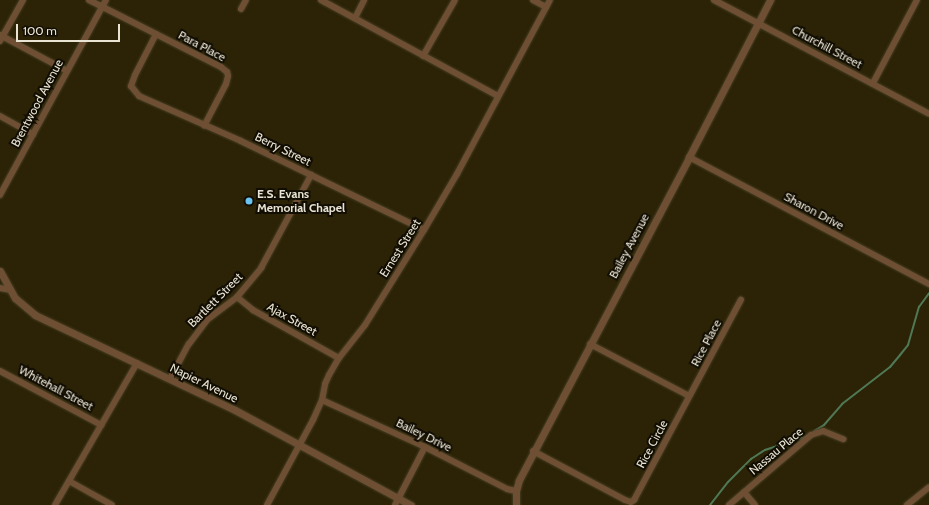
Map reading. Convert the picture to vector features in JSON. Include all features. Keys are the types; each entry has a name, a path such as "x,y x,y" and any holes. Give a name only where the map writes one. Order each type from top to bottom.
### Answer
{"street":[{"path":"23,0 1,37 67,71"},
{"path":"90,0 156,34"},
{"name":"Brentwood Avenue","path":"0,196 106,0"},
{"path":"241,9 246,0"},
{"path":"321,0 498,96"},
{"path":"354,18 364,0"},
{"path":"424,56 455,0"},
{"path":"533,0 546,7"},
{"name":"Ernest Street","path":"267,505 322,400 325,384 338,358 365,325 424,230 550,0"},
{"name":"Churchill Street","path":"714,0 929,114"},
{"name":"Bailey Avenue","path":"516,505 516,491 519,480 533,452 770,0"},
{"path":"873,83 917,0"},
{"name":"Berry Street","path":"156,34 131,86 139,96 204,126 241,141 424,230"},
{"name":"Para Place","path":"156,34 221,67 227,72 228,76 226,84 204,126"},
{"path":"0,116 33,134"},
{"name":"Sharon Drive","path":"689,157 929,284"},
{"name":"Bartlett Street","path":"170,379 188,344 208,319 237,297 261,268 311,175"},
{"name":"Napier Avenue","path":"0,271 18,302 35,315 235,410 397,502 411,505"},
{"path":"0,288 10,290"},
{"name":"Ajax Street","path":"237,297 253,310 338,358"},
{"name":"Rice Place","path":"689,396 741,300"},
{"path":"590,344 689,396"},
{"path":"55,505 136,363"},
{"name":"Whitehall Street","path":"0,371 101,425"},
{"name":"Rice Circle","path":"533,452 631,502 640,490 689,396"},
{"name":"Bailey Drive","path":"322,400 425,447 507,489 516,491"},
{"name":"Nassau Place","path":"729,505 811,435 824,431 843,439"},
{"path":"397,502 425,447"},
{"path":"69,480 112,505"},
{"path":"907,505 929,487"},
{"path":"744,492 755,505"}],"waterway":[{"path":"814,431 824,425 842,404 890,367 908,345 919,307 929,293"},
{"path":"710,505 728,482 751,459 765,450 805,437"}],"place":[{"name":"E.S. Evans Memorial Chapel","path":"249,201"}]}
